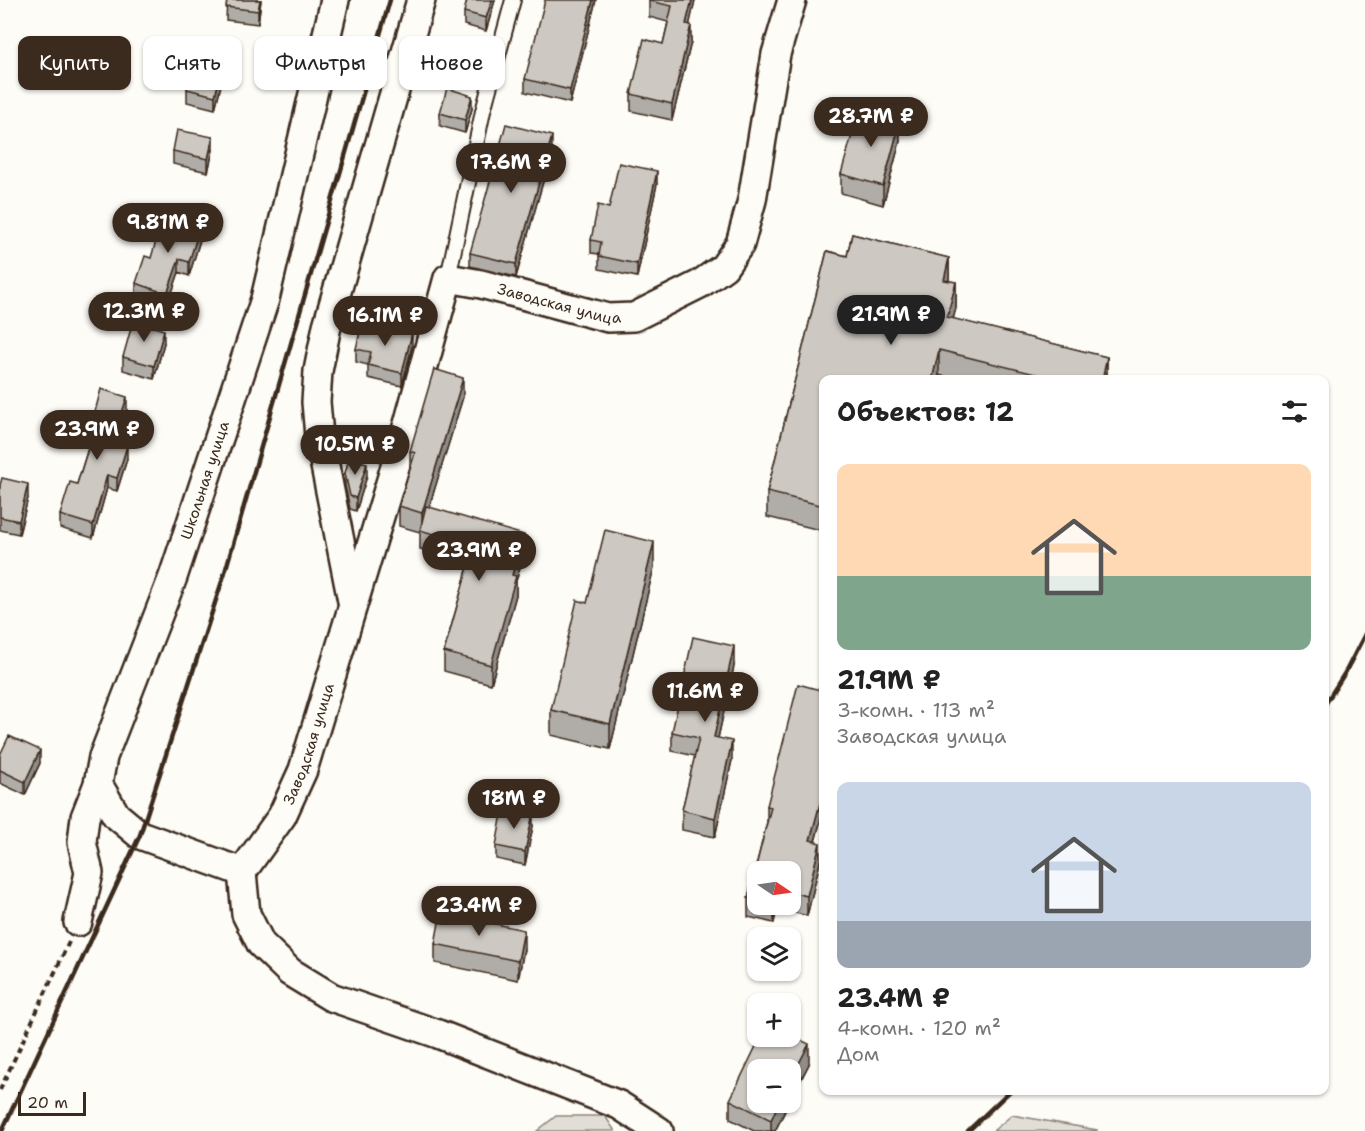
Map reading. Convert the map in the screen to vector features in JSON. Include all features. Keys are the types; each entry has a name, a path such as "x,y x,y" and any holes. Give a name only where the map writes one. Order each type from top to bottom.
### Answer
{"street":[{"name":"Школьная улица","path":"78,922 89,873 82,842 85,817 98,784 103,757 173,577 265,299 335,0"},
{"name":"Заводская улица","path":"353,605 320,436 316,402 318,371 327,326 421,0"},
{"name":"Заводская улица","path":"242,872 282,816 303,770 408,424 448,278 481,284 608,318 634,317 700,284 724,267 740,244 752,200 776,54 792,0"},
{"path":"98,784 116,815 141,835 242,872 246,914 261,945 298,977 331,997 438,1034 619,1105 659,1131"}],"lane":[{"path":"448,278 483,111 513,0"}],"path":[{"path":"0,1090 78,922"}],"shaded area":[{"path":"1012,1115 1097,1130 1097,1131 993,1131"},
{"path":"556,1116 605,1116 615,1131 537,1131"}],"building":[{"path":"227,0 260,0 258,11 226,7"},
{"path":"467,0 492,0 486,18 464,12"},
{"path":"545,0 593,0 570,90 525,79"},
{"path":"649,0 692,0 686,24 691,25 672,104 631,94 644,39 663,44 672,6"},
{"path":"191,90 216,90 215,96"},
{"path":"446,90 472,96 465,120 440,113"},
{"path":"859,110 900,122 883,186 841,174"},
{"path":"506,124 552,136 516,264 470,253"},
{"path":"177,130 213,137 208,159 173,151"},
{"path":"619,163 657,171 637,264 599,256 601,242 591,240 598,205 609,208"},
{"path":"163,217 200,227 189,262 179,259 167,294 136,283 145,256 151,258"},
{"path":"852,234 949,258 944,280 956,282 947,317 1107,357 1103,375 1039,375 939,350 933,375 819,375 819,505 767,492 827,251 847,256"},
{"path":"133,321 164,330 154,366 123,357"},
{"path":"362,323 412,333 402,373 368,365 371,352 356,349"},
{"path":"434,369 463,378 422,513 399,506 415,453 410,451"},
{"path":"101,389 127,397 113,441 127,446 117,478 107,475 93,525 60,515 70,482 77,484 97,420 93,419"},
{"path":"349,458 367,463 356,498 350,496 345,473"},
{"path":"2,478 28,484 19,521 0,517"},
{"path":"426,506 524,535 512,575 516,576 491,665 444,652 474,546 420,530"},
{"path":"605,530 654,542 610,724 551,710 577,600 587,603"},
{"path":"693,637 734,646 714,737 732,741 715,818 682,810 699,738 672,732"},
{"path":"798,684 819,690 819,807 810,840 819,843 819,847 807,896 801,895 801,861 757,861 771,807 767,806"},
{"path":"9,736 40,750 25,782 0,770 0,755"},
{"path":"503,808 533,813 525,852 496,846"},
{"path":"441,912 524,930 518,961 435,944"},
{"path":"801,1040 809,1044 801,1059 750,1059 756,1047 801,1047"},
{"path":"747,1065 747,1108 730,1100"},
{"path":"757,1113 774,1113 771,1120"}],"railway":[{"path":"2,1131 140,835 225,572 390,0"},
{"path":"1329,698 1365,634"},
{"path":"968,1131 1006,1095"}]}
